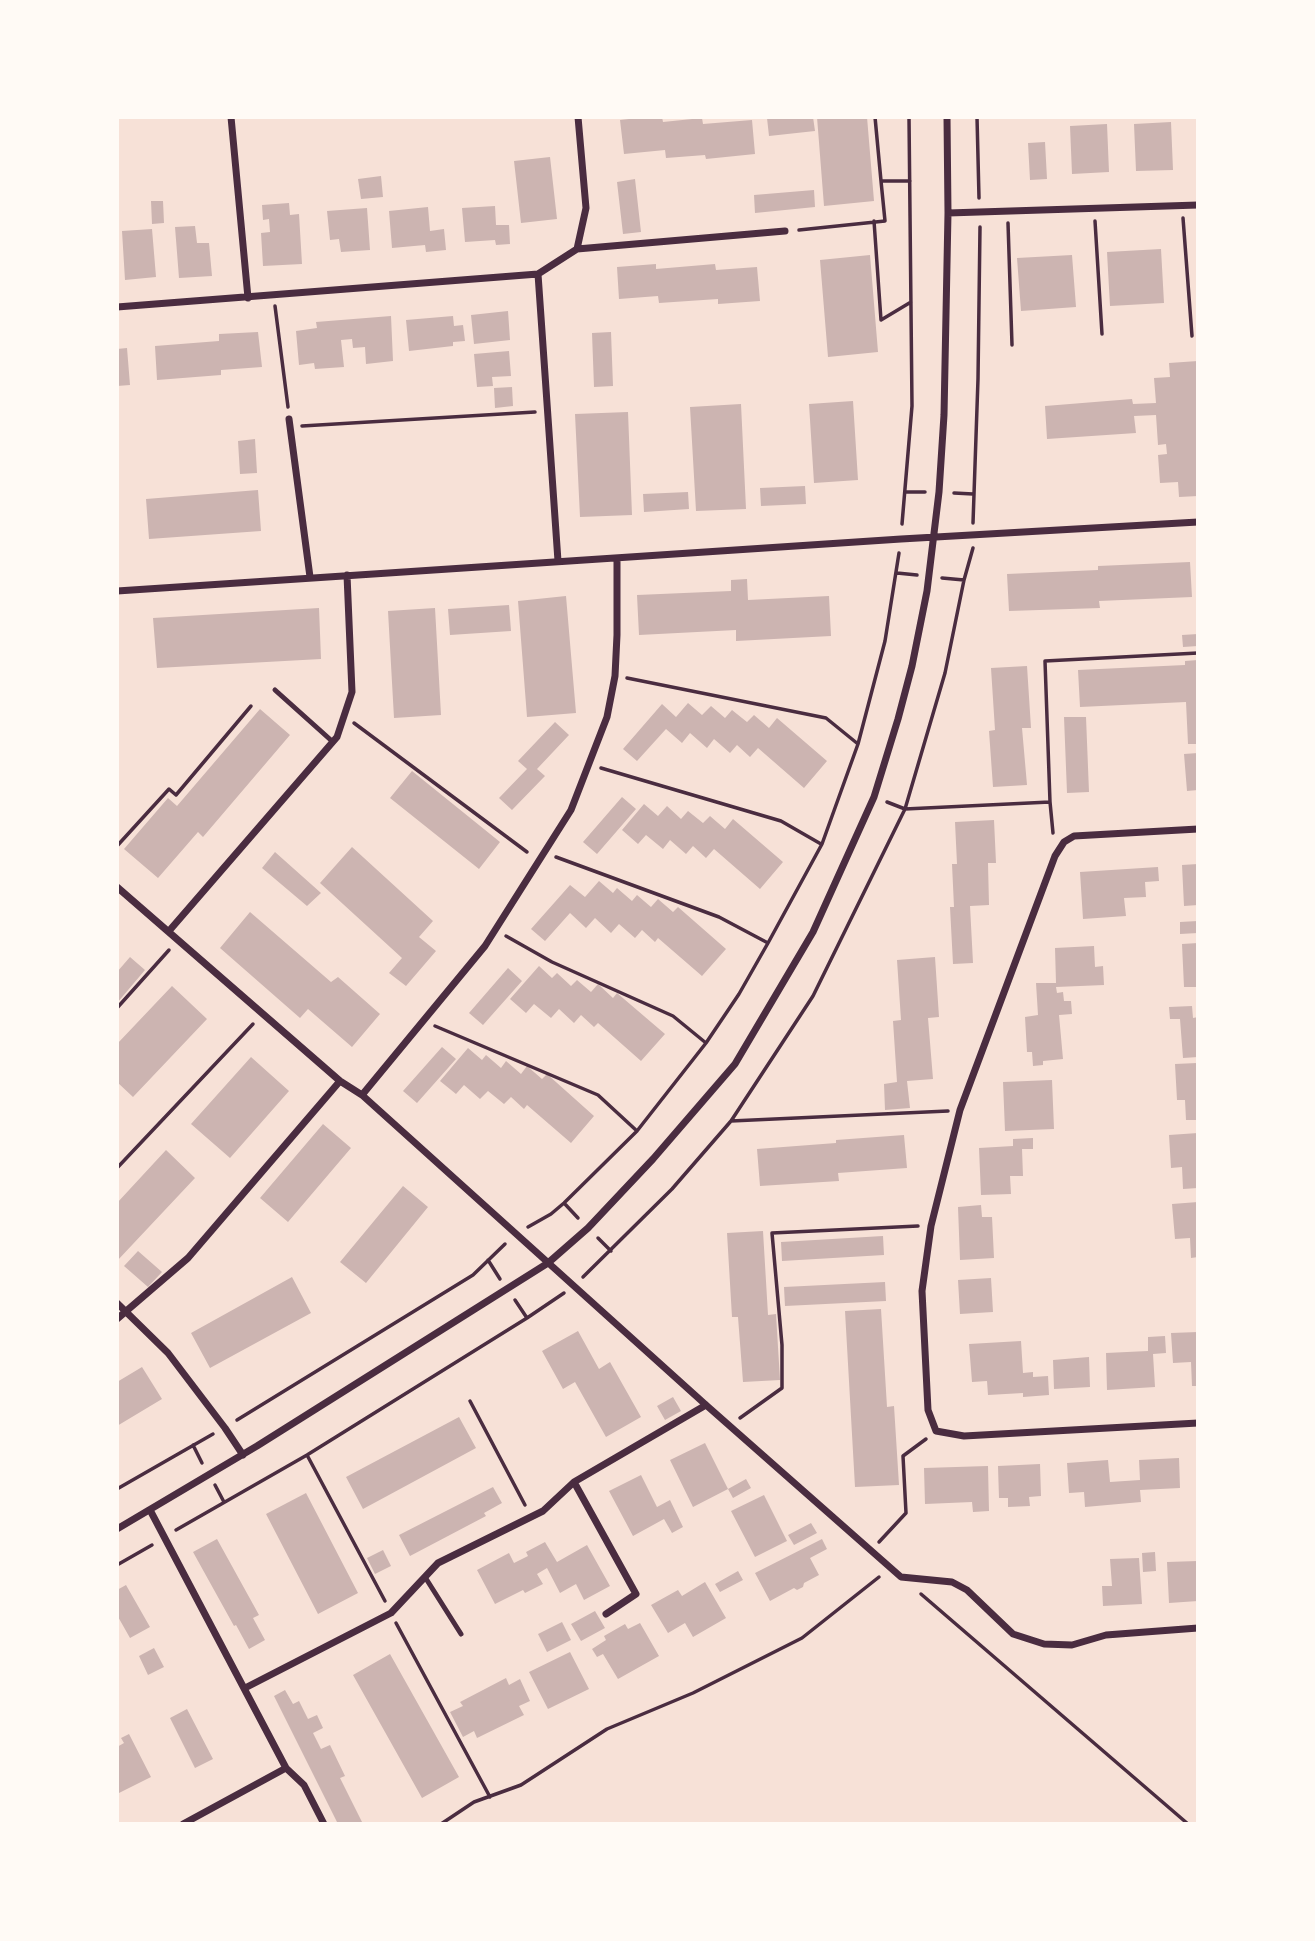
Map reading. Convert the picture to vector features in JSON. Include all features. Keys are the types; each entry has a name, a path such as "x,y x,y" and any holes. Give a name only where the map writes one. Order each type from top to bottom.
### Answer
{"street":[{"path":"231,117 248,298"},
{"path":"577,249 586,208 578,117"},
{"path":"117,1529 243,1455 548,1263 598,1219 735,1064 813,932 874,797 912,666 927,591 944,415 947,117"},
{"path":"948,213 1198,205"},
{"path":"117,307 538,274 577,249 785,231"},
{"path":"538,274 558,561"},
{"path":"290,423 310,577"},
{"path":"117,591 1198,522"},
{"path":"362,1095 485,946 571,810 607,718 615,676 618,635 617,558"},
{"path":"169,931 337,737 352,692 347,575"},
{"path":"1198,829 1074,836 1064,842 1055,856 960,1110 931,1226 922,1291 928,1410 936,1431 964,1436 1198,1423"},
{"path":"117,887 340,1081 362,1095 901,1577 952,1582 967,1590 1013,1634 1044,1644 1072,1645 1106,1635 1198,1628"},
{"path":"117,1320 188,1258 340,1081"},
{"path":"117,1303 168,1353 243,1455"},
{"path":"245,1688 391,1613 439,1563 542,1510 574,1482 706,1405"},
{"path":"574,1482 636,1594 606,1614"},
{"path":"150,1510 286,1768 304,1785 324,1824"},
{"path":"183,1824 286,1768"}],"lane":[{"path":"275,690 333,742"},
{"path":"425,1577 461,1634"}],"path":[{"path":"785,231 884,221 875,117"},
{"path":"117,1489 225,1428 473,1275 504,1245 551,1214 637,1130 706,1043 739,994 822,844 859,744 885,641 901,539 912,406 909,117"},
{"path":"117,1565 319,1447 527,1318 575,1285 672,1189 731,1121 813,996 905,808 945,673 964,580 974,547 972,494 978,379 980,212 977,117"},
{"path":"881,181 910,181"},
{"path":"1182,206 1192,336"},
{"path":"1094,208 1102,334"},
{"path":"1007,211 1012,345"},
{"path":"874,221 881,320 911,302"},
{"path":"274,296 290,423 548,411"},
{"path":"1055,856 1050,802 1045,661 1198,653"},
{"path":"615,676 826,719 859,744"},
{"path":"117,846 169,789 176,795 251,706"},
{"path":"344,715 539,861"},
{"path":"589,764 781,821 822,844"},
{"path":"874,797 905,808 1050,802"},
{"path":"544,853 719,917 768,943"},
{"path":"495,930 552,962 673,1016 706,1043"},
{"path":"117,1008 178,940"},
{"path":"117,1168 263,1013"},
{"path":"423,1021 598,1095 637,1130"},
{"path":"731,1121 960,1110"},
{"path":"730,1425 782,1388 782,1345 772,1233 931,1226"},
{"path":"470,1401 531,1516"},
{"path":"871,1550 906,1513 902,1456 936,1431"},
{"path":"441,1824 474,1802 521,1785 607,1729 692,1693 802,1637 892,1568"},
{"path":"922,1594 1188,1824"}],"building":[{"path":"662,117 663,122 702,118 703,124 752,120 755,154 706,159 705,155 666,158 665,150 624,154 620,120"},
{"path":"813,117 815,131 769,136 767,118"},
{"path":"817,117 867,117 874,201 824,206"},
{"path":"1171,122 1173,170 1136,171 1134,124"},
{"path":"1107,124 1109,172 1072,174 1070,126"},
{"path":"1045,142 1047,179 1030,180 1028,143"},
{"path":"550,157 557,219 521,223 514,161"},
{"path":"381,176 383,197 361,199 358,179"},
{"path":"635,179 641,232 623,234 617,182"},
{"path":"814,190 815,207 755,213 754,195"},
{"path":"151,201 163,201 164,223 152,224"},
{"path":"289,203 290,215 299,214 302,264 263,266 261,233 270,232 269,219 263,220 262,205"},
{"path":"495,206 496,225 509,225 510,244 496,245 495,240 465,242 462,208"},
{"path":"428,207 430,231 444,229 446,250 426,252 425,245 392,248 389,211"},
{"path":"367,208 370,250 341,252 339,239 330,240 327,211"},
{"path":"195,226 197,243 209,243 212,276 179,278 175,227"},
{"path":"152,229 156,277 125,280 122,231"},
{"path":"1161,249 1164,303 1110,306 1107,252"},
{"path":"870,255 878,352 828,357 820,260"},
{"path":"1072,255 1076,307 1021,311 1017,258"},
{"path":"656,264 656,269 715,264 716,270 757,267 760,301 718,304 718,299 659,303 658,296 619,299 617,267"},
{"path":"508,311 510,340 474,344 471,315"},
{"path":"391,316 393,361 366,364 365,347 353,348 352,339 341,340 344,367 315,369 314,363 299,365 296,331 317,328 316,322"},
{"path":"453,316 454,326 463,325 465,341 453,342 453,346 409,351 406,320"},
{"path":"258,332 262,367 221,370 221,375 157,380 155,346 219,341 219,334"},
{"path":"611,332 613,386 594,387 592,333"},
{"path":"127,348 130,385 117,386 117,349"},
{"path":"509,351 511,376 492,377 493,386 477,387 474,354"},
{"path":"1198,361 1198,496 1179,497 1178,482 1160,483 1158,455 1167,454 1166,444 1158,445 1156,415 1134,416 1136,433 1047,439 1045,406 1132,399 1133,404 1156,403 1154,378 1170,377 1169,363"},
{"path":"512,387 513,406 495,408 494,388"},
{"path":"853,401 858,480 814,483 809,404"},
{"path":"741,404 746,509 696,511 690,407"},
{"path":"628,412 632,515 580,517 575,414"},
{"path":"255,439 257,473 240,474 238,441"},
{"path":"805,486 806,504 761,506 760,488"},
{"path":"258,490 261,531 149,539 146,499"},
{"path":"688,492 689,509 644,512 643,494"},
{"path":"1190,562 1192,597 1099,601 1100,608 1009,611 1007,574"},
{"path":"747,579 748,600 829,596 831,636 736,641 736,630 639,635 637,595 731,591 731,580"},
{"path":"566,596 576,713 527,717 518,601"},
{"path":"509,605 511,631 450,635 448,609"},
{"path":"319,608 321,659 157,668 153,618"},
{"path":"435,608 441,715 394,718 388,611"},
{"path":"1198,634 1198,646 1183,647 1182,635"},
{"path":"1198,660 1198,744 1188,744 1186,702 1080,707 1078,670 1185,665 1185,661"},
{"path":"1027,666 1031,728 1022,728 1027,785 993,787 989,731 995,730 991,668"},
{"path":"688,703 702,715 711,706 725,718 732,710 747,722 754,715 769,728 777,718 827,761 804,788 758,748 750,757 737,745 730,753 714,739 707,748 690,733 682,743 666,729 637,761 623,749 662,704 676,717"},
{"path":"260,709 290,735 203,837 198,832 158,878 124,849 168,798 177,806"},
{"path":"1064,717 1086,717 1089,792 1067,793"},
{"path":"555,722 569,735 537,769 545,776 512,810 499,798 527,769 518,761"},
{"path":"1198,753 1198,790 1187,791 1184,754"},
{"path":"412,771 500,842 479,869 390,798"},
{"path":"622,797 636,809 597,854 583,842"},
{"path":"644,804 658,816 667,806 681,819 688,811 703,823 710,816 725,829 733,819 783,862 760,889 714,849 706,858 693,846 686,854 670,840 663,849 646,835 638,844 622,830"},
{"path":"994,820 996,863 988,863 989,905 970,906 973,963 953,964 950,907 954,907 952,864 957,864 955,822"},
{"path":"352,847 433,921 419,937 436,951 406,986 389,973 402,958 320,883"},
{"path":"275,852 321,893 307,906 262,868"},
{"path":"1198,864 1198,905 1184,906 1182,865"},
{"path":"1158,867 1159,881 1145,882 1146,897 1124,898 1126,916 1083,919 1080,872"},
{"path":"599,881 613,893 617,888 632,901 637,895 651,907 658,899 673,912 678,907 726,949 702,976 658,938 655,942 642,930 635,938 619,924 611,933 595,918 586,928 570,913 545,941 531,929 570,885 585,897"},
{"path":"250,912 331,982 338,977 380,1014 352,1047 308,1009 300,1018 220,948"},
{"path":"1198,921 1198,933 1180,934 1180,922"},
{"path":"1198,943 1198,987 1184,987 1182,944"},
{"path":"1094,946 1095,967 1103,966 1104,985 1056,987 1057,993 1063,992 1064,1001 1071,1001 1072,1014 1059,1015 1063,1059 1043,1061 1043,1065 1033,1066 1032,1052 1027,1052 1025,1017 1038,1015 1036,983 1056,983 1055,948"},
{"path":"130,957 145,970 117,1003 117,972"},
{"path":"935,957 939,1017 928,1018 933,1079 907,1081 910,1108 885,1110 884,1084 897,1082 893,1021 901,1020 897,960"},
{"path":"539,966 552,978 557,973 571,986 577,980 591,992 598,984 613,998 617,993 665,1034 641,1061 598,1023 594,1027 581,1015 574,1023 559,1009 551,1018 534,1004 526,1013 510,999"},
{"path":"508,968 522,981 483,1025 469,1013"},
{"path":"172,986 207,1019 133,1097 117,1082 117,1044"},
{"path":"1192,1006 1193,1018 1198,1017 1198,1057 1183,1058 1180,1019 1170,1019 1169,1007"},
{"path":"442,1047 456,1059 417,1103 403,1091"},
{"path":"468,1048 482,1060 486,1055 501,1068 506,1061 521,1074 527,1066 542,1079 547,1074 594,1116 571,1143 527,1105 524,1109 511,1097 504,1104 488,1091 480,1099 464,1085 456,1094 440,1081"},
{"path":"251,1057 289,1091 230,1158 191,1124"},
{"path":"1197,1063 1198,1120 1186,1120 1185,1100 1177,1100 1175,1064"},
{"path":"1052,1080 1054,1129 1005,1131 1003,1082"},
{"path":"323,1124 351,1148 288,1222 260,1198"},
{"path":"1198,1133 1198,1188 1183,1189 1182,1167 1171,1168 1169,1135"},
{"path":"904,1135 907,1168 838,1173 839,1181 760,1186 757,1149"},
{"path":"1033,1138 1033,1149 1022,1149 1023,1176 1010,1176 1011,1194 981,1195 979,1148 1013,1146 1013,1139"},
{"path":"166,1150 195,1178 117,1261 117,1203"},
{"path":"403,1186 428,1207 366,1283 340,1262"},
{"path":"1198,1202 1198,1257 1191,1258 1190,1238 1175,1239 1172,1204"},
{"path":"981,1205 982,1217 992,1217 994,1258 960,1260 958,1207"},
{"path":"763,1231 768,1315 776,1314 780,1380 743,1382 738,1317 732,1317 727,1233"},
{"path":"883,1236 884,1255 782,1261 781,1242"},
{"path":"138,1251 162,1272 148,1287 124,1266"},
{"path":"292,1277 311,1313 210,1368 191,1333"},
{"path":"991,1278 993,1312 960,1314 958,1280"},
{"path":"885,1282 886,1301 785,1306 784,1287"},
{"path":"881,1309 887,1407 894,1406 899,1485 855,1487 845,1311"},
{"path":"578,1331 599,1369 610,1362 641,1417 606,1437 575,1382 563,1389 542,1351"},
{"path":"1198,1332 1198,1386 1192,1386 1191,1362 1173,1363 1171,1333"},
{"path":"1165,1336 1166,1353 1153,1354 1155,1387 1107,1390 1106,1353 1148,1351 1148,1337"},
{"path":"1021,1341 1023,1373 1033,1372 1033,1377 1048,1376 1049,1395 988,1395 987,1381 972,1382 969,1344"},
{"path":"1089,1357 1090,1387 1054,1389 1053,1360"},
{"path":"142,1367 162,1399 117,1426 117,1382"},
{"path":"673,1397 681,1411 665,1420 657,1406"},
{"path":"459,1417 476,1448 363,1509 346,1477"},
{"path":"705,1443 728,1489 693,1507 670,1460"},
{"path":"1179,1458 1180,1488 1140,1490 1141,1502 1085,1507 1084,1492 1069,1493 1067,1463 1108,1460 1110,1482 1140,1480 1139,1460"},
{"path":"1040,1464 1041,1496 1029,1497 1030,1506 1008,1507 1008,1498 999,1498 998,1466"},
{"path":"988,1466 989,1511 973,1512 972,1502 925,1504 924,1468"},
{"path":"641,1475 657,1507 670,1500 683,1527 672,1533 664,1519 633,1536 609,1491"},
{"path":"746,1479 751,1488 733,1498 728,1489"},
{"path":"493,1487 502,1503 484,1513 486,1516 410,1556 399,1535"},
{"path":"306,1493 358,1593 318,1614 266,1514"},
{"path":"764,1495 787,1541 755,1557 731,1511"},
{"path":"811,1523 817,1533 794,1545 788,1535"},
{"path":"217,1539 259,1615 253,1618 265,1640 249,1649 193,1552"},
{"path":"822,1539 827,1549 810,1558 819,1575 804,1583 803,1587 797,1590 794,1588 770,1601 755,1573"},
{"path":"545,1542 557,1562 587,1545 610,1586 584,1600 576,1584 560,1593 547,1568 537,1574 543,1584 525,1593 523,1590 495,1604 477,1570 509,1553 514,1563 528,1556 526,1552"},
{"path":"383,1550 391,1566 375,1574 367,1558"},
{"path":"1155,1552 1156,1571 1143,1572 1142,1553"},
{"path":"1139,1558 1142,1604 1103,1606 1102,1586 1112,1586 1110,1559"},
{"path":"1198,1561 1198,1601 1169,1603 1167,1562"},
{"path":"738,1571 743,1580 720,1592 715,1584"},
{"path":"705,1582 726,1618 693,1637 685,1623 668,1633 651,1605 678,1590 682,1596"},
{"path":"126,1585 150,1627 130,1638 117,1615 117,1590"},
{"path":"595,1611 605,1628 581,1641 571,1624"},
{"path":"562,1622 571,1640 547,1652 538,1634"},
{"path":"640,1623 659,1656 618,1679 603,1654 597,1657 592,1649 606,1640 604,1636 625,1624 628,1629"},
{"path":"154,1648 164,1667 148,1675 139,1656"},
{"path":"570,1652 589,1689 548,1709 529,1672"},
{"path":"390,1654 459,1777 422,1798 353,1675"},
{"path":"506,1678 509,1685 520,1679 530,1701 519,1706 524,1715 477,1738 474,1731 463,1737 450,1712 463,1706 460,1702"},
{"path":"285,1690 293,1704 299,1701 308,1719 317,1715 323,1728 313,1733 321,1749 330,1745 345,1776 340,1778 363,1824 338,1824 274,1696"},
{"path":"187,1709 213,1759 195,1768 170,1718"},
{"path":"129,1734 151,1777 117,1794 117,1747 124,1743 121,1738"}]}
